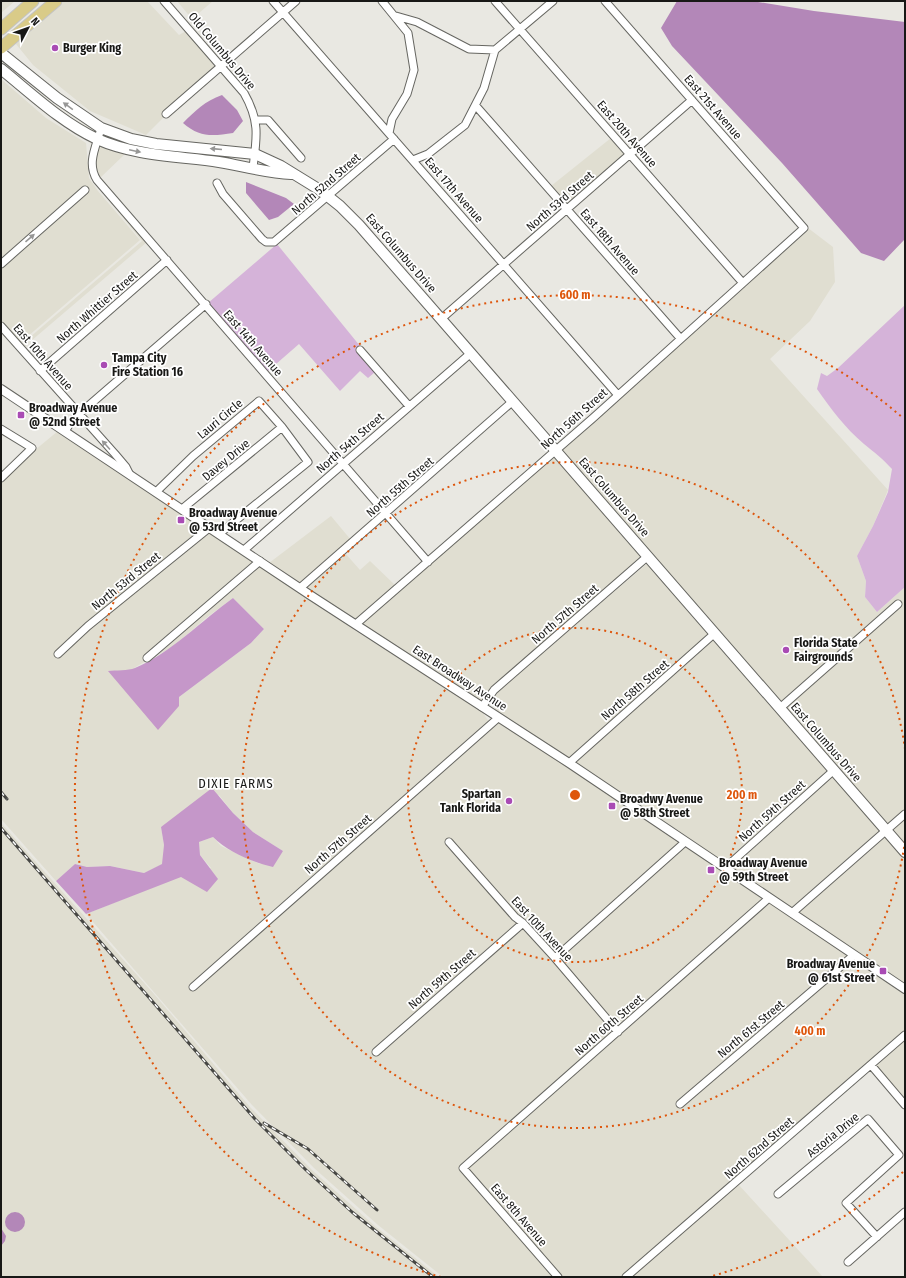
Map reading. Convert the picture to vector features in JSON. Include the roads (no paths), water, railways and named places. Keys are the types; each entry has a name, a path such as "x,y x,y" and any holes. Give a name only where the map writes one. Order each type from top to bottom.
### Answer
{"main road":[{"path":"1,29 33,1"},
{"path":"1,48 56,1"},
{"name":"East Columbus Drive","path":"1,53 57,98 101,128 131,139 156,144 255,154 281,166 291,174 329,197 359,226 471,353 905,852"},
{"name":"East Columbus Drive","path":"1,70 63,119 98,139 126,149 154,155 253,167 291,174"}],"street":[{"name":"Old Columbus Drive","path":"164,1 244,93 256,120 257,135 253,167"},
{"name":"East 17th Avenue","path":"273,1 617,394"},
{"path":"166,114 296,1"},
{"path":"382,1 396,16 408,33 414,70 407,94 392,120 389,133"},
{"name":"East 20th Avenue","path":"496,1 742,282"},
{"path":"413,160 428,154 465,125 484,88 495,50 552,1"},
{"name":"East 21st Avenue","path":"606,1 804,228"},
{"path":"396,16 417,22 469,49 495,50"},
{"path":"408,33 417,22"},
{"name":"North 53rd Street","path":"441,319 692,100"},
{"name":"East 18th Avenue","path":"476,106 680,338"},
{"path":"256,120 268,120 301,158"},
{"name":"East 14th Avenue","path":"101,128 92,154 94,175 428,562"},
{"name":"North 52nd Street","path":"217,183 223,194 262,239 270,243 278,239 329,197 394,139"},
{"path":"1,264 85,190"},
{"name":"North 56th Street","path":"356,624 556,450 804,228"},
{"name":"North Whittier Street","path":"40,371 168,260"},
{"path":"65,431 70,422 206,304"},
{"name":"East 10th Avenue","path":"1,326 126,467 130,475"},
{"path":"360,350 409,406"},
{"name":"North 54th Street","path":"244,550 471,353"},
{"name":"East Broadway Avenue","path":"1,389 300,588 569,763 905,988"},
{"name":"Lauri Circle","path":"156,492 193,456 259,401 282,427 308,462 219,534"},
{"name":"North 55th Street","path":"300,588 513,401"},
{"name":"Davey Drive","path":"182,509 282,427"},
{"path":"1,429 32,448 1,478"},
{"name":"North 53rd Street","path":"58,654 88,626 209,528"},
{"name":"North 57th Street","path":"482,707 494,690 648,556"},
{"path":"147,658 260,561"},
{"path":"780,708 898,604"},
{"name":"North 58th Street","path":"569,763 715,633"},
{"name":"North 57th Street","path":"193,987 498,718"},
{"name":"North 59th Street","path":"726,868 834,771"},
{"path":"792,913 905,814"},
{"name":"East 10th Avenue","path":"449,842 515,917 523,922 618,1032"},
{"path":"555,958 685,842"},
{"name":"North 60th Street","path":"463,1168 769,898"},
{"name":"North 59th Street","path":"376,1052 523,922"},
{"name":"North 61st Street","path":"680,1104 854,955"},
{"name":"North 62nd Street","path":"626,1277 905,1035"},
{"path":"871,1065 905,1105"},
{"name":"Astoria Drive","path":"778,1194 868,1119 899,1155 846,1203 877,1237"},
{"name":"East 8th Avenue","path":"463,1168 558,1277"},
{"path":"848,1262 905,1212"}],"railway":[{"path":"1,792 7,799"},
{"path":"1,828 255,1119 306,1170 352,1212 433,1277"},
{"path":"264,1123 308,1149 377,1210"}],"place":[{"name":"Burger King","path":"55,48"},
{"name":"Tampa City Fire Station 16","path":"104,365"},
{"name":"Broadway Avenue @ 52nd Street","path":"21,415"},
{"name":"Broadway Avenue @ 53rd Street","path":"181,520"},
{"name":"Florida State Fairgrounds","path":"786,650"},
{"name":"Spartan Tank Florida","path":"509,801"},
{"name":"Broadwy Avenue @ 58th Street","path":"612,806"},
{"name":"Broadway Avenue @ 59th Street","path":"711,870"},
{"name":"Broadway Avenue @ 61st Street","path":"883,971"}],"district":[{"name":"DIXIE FARMS","path":"236,783"}]}
